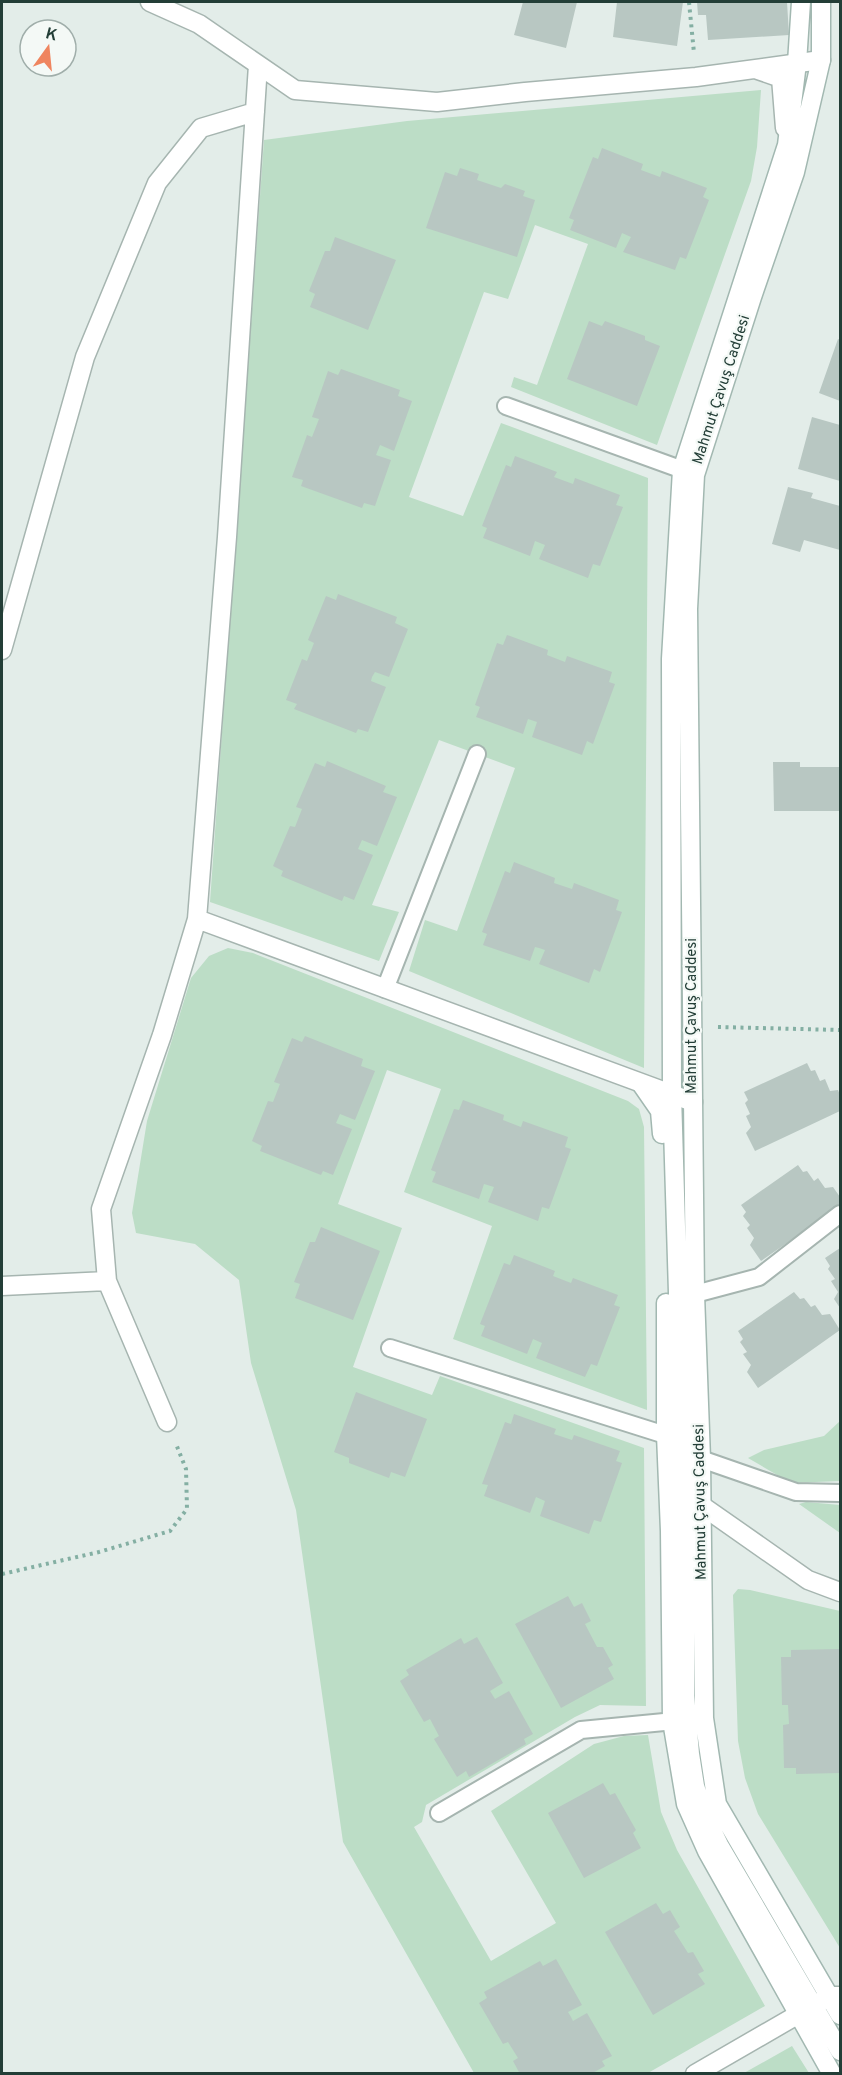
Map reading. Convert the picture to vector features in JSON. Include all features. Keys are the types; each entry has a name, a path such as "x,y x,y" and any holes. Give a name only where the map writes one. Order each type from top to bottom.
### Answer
{"street":[{"path":"150,2 199,24 295,90 437,102 525,92 696,78 821,60"},
{"path":"674,1438 671,659 688,472 786,145 797,63 801,2"},
{"name":"Mahmut Çavuş Caddesi","path":"821,2 821,60 795,172 688,472 695,1294 701,1505 687,1720 717,1804 829,1999 840,2014"},
{"path":"166,1422 107,1281 102,1209 162,1035 197,919 228,525 258,65"},
{"path":"756,69 781,78 786,145"},
{"path":"2,650 85,357 157,183 201,128 255,112"},
{"path":"197,919 693,1102"},
{"path":"642,1085 660,1112 665,1171 674,1438 685,1524 686,1804 699,1838 832,2073"},
{"path":"2,1286 107,1281"},
{"path":"701,1505 808,1580 840,1592"},
{"path":"695,2073 798,2014 829,1999 840,2050"}],"lane":[{"path":"506,406 688,472"},
{"path":"386,989 477,754"},
{"path":"695,1294 759,1277 840,1214"},
{"path":"390,1348 674,1438 701,1453 796,1492 840,1493"},
{"path":"439,1813 581,1730 687,1720"}],"path":[{"path":"690,2 696,78"},
{"path":"693,1026 840,1030"},
{"path":"2,1574 99,1552 170,1531 187,1509 186,1469 166,1422"}],"green space":[{"path":"761,90 757,147 751,181 657,445 511,387 514,377 537,385 588,244 535,225 508,299 484,292 409,497 463,516 501,423 648,478 644,1068 409,971 425,920 457,931 515,768 439,740 372,905 399,912 379,961 210,902 264,140 407,121"},
{"path":"228,948 253,953 628,1101 639,1109 644,1127 647,1410 453,1339 492,1226 404,1192 441,1089 387,1070 338,1204 402,1228 353,1367 432,1395 440,1376 644,1448 646,1706 600,1705 575,1717 426,1805 422,1822 414,1827 491,1961 556,1923 491,1811 594,1744 624,1736 648,1735 661,1812 677,1850 765,2006 648,2073 474,2073 343,1842 296,1510 251,1363 239,1280 195,1244 136,1233 132,1213 147,1121 191,978 209,956"},
{"path":"840,1421 840,1481 791,1483 748,1458 764,1450 824,1436"},
{"path":"806,1502 840,1505 840,1533 799,1504"},
{"path":"738,1589 840,1611 840,1948 758,1814 745,1778 738,1741 733,1595"},
{"path":"792,2046 809,2073 744,2073"}],"building":[{"path":"523,2 577,2 566,48 514,35"},
{"path":"617,2 683,2 677,46 613,37"},
{"path":"697,2 787,2 789,35 708,40 706,15 698,15"},
{"path":"602,148 643,164 641,170 660,177 662,171 707,188 703,197 709,200 686,259 680,257 675,270 623,252 631,237 622,233 616,248 570,230 574,220 569,218 593,157 598,159"},
{"path":"460,168 479,174 477,180 501,188 505,184 525,191 523,196 535,200 517,257 426,228 445,172 457,176"},
{"path":"335,237 396,260 368,330 310,307 315,294 309,291 325,251 330,251"},
{"path":"589,321 602,326 605,321 645,336 645,340 660,346 637,406 567,379"},
{"path":"838,339 840,340 840,401 819,393"},
{"path":"341,369 400,390 398,396 412,401 394,451 380,445 376,455 391,460 375,506 364,503 362,508 301,486 303,480 292,477 307,435 312,437 319,419 312,417 328,371 338,375"},
{"path":"812,417 840,425 840,481 798,469"},
{"path":"515,456 557,472 554,477 573,484 575,478 620,495 616,505 623,507 600,566 593,564 588,578 539,559 545,545 535,541 530,556 483,538 487,528 482,526 506,465 511,467"},
{"path":"788,487 813,493 811,498 840,506 840,550 804,540 800,552 772,544"},
{"path":"338,594 397,617 395,623 408,629 389,677 375,672 372,677 371,681 386,687 368,732 358,729 356,733 294,709 297,704 286,700 302,659 307,661 314,643 308,640 326,596 336,600"},
{"path":"507,635 548,650 547,655 565,662 567,656 612,672 609,682 615,684 593,744 587,741 582,755 532,737 537,722 528,719 523,734 476,717 480,707 475,705 497,643 503,645"},
{"path":"327,761 386,786 383,792 397,797 377,846 362,840 358,849 373,855 354,900 344,896 342,901 281,876 283,871 273,866 290,826 295,827 302,809 296,807 315,763 325,767"},
{"path":"773,762 800,762 800,767 840,767 840,811 774,811"},
{"path":"514,862 555,878 554,883 572,889 574,883 619,900 616,910 622,912 600,972 594,969 589,983 539,964 545,950 535,947 530,961 483,945 487,934 482,932 505,871 510,873"},
{"path":"305,1036 363,1059 361,1066 375,1071 355,1120 340,1114 336,1123 352,1129 333,1175 323,1171 321,1175 260,1151 262,1146 252,1141 268,1101 273,1102 280,1084 274,1082 292,1038 302,1042"},
{"path":"807,1063 811,1071 815,1070 820,1081 825,1079 830,1091 838,1090 840,1111 755,1151 746,1133 751,1127 746,1116 750,1114 745,1103 748,1100 744,1092"},
{"path":"463,1100 504,1115 503,1120 521,1127 523,1121 568,1137 565,1147 571,1149 549,1209 542,1207 538,1221 488,1202 494,1187 484,1184 479,1199 432,1182 436,1172 431,1170 454,1109 459,1110"},
{"path":"798,1165 803,1172 807,1171 814,1181 818,1178 825,1188 833,1187 840,1197 840,1206 761,1261 750,1245 754,1238 747,1228 750,1225 743,1216 746,1212 741,1205"},
{"path":"321,1227 380,1251 353,1320 295,1298 300,1284 294,1282 310,1242 315,1242"},
{"path":"840,1248 840,1308 834,1299 838,1292 831,1281 835,1279 828,1269 830,1266 825,1258"},
{"path":"514,1255 555,1271 553,1276 571,1283 573,1278 618,1295 614,1305 620,1307 597,1366 591,1364 585,1377 536,1358 542,1343 533,1339 527,1354 481,1336 485,1326 480,1324 504,1263 510,1265"},
{"path":"794,1292 800,1299 804,1298 811,1307 815,1305 822,1315 830,1314 840,1330 758,1388 747,1372 751,1365 743,1354 747,1352 740,1342 743,1339 738,1331"},
{"path":"356,1392 427,1419 405,1477 391,1472 389,1478 349,1463 349,1458 334,1452"},
{"path":"514,1414 556,1429 554,1434 572,1440 574,1435 620,1451 616,1461 622,1463 601,1522 594,1520 589,1534 540,1516 545,1501 536,1497 530,1513 484,1496 488,1485 482,1484 505,1422 511,1424"},
{"path":"568,1596 574,1607 582,1603 591,1621 585,1624 597,1647 603,1647 613,1665 608,1668 614,1679 561,1708 515,1624"},
{"path":"477,1637 503,1683 490,1691 495,1699 509,1691 533,1734 524,1739 526,1744 469,1777 466,1771 457,1777 434,1739 439,1736 430,1719 424,1722 400,1681 409,1675 406,1670 461,1638 464,1644"},
{"path":"840,1649 840,1773 796,1774 796,1768 784,1768 783,1725 789,1724 788,1705 782,1705 781,1657 791,1657 791,1650"},
{"path":"603,1783 610,1795 615,1793 636,1830 633,1833 641,1848 584,1878 548,1813"},
{"path":"656,1903 663,1914 670,1910 680,1927 674,1931 688,1953 693,1952 704,1971 698,1974 705,1984 653,2015 605,1932"},
{"path":"556,1959 582,2005 568,2012 573,2021 587,2013 612,2056 602,2061 605,2066 591,2074 520,2074 513,2061 518,2058 508,2042 503,2044 479,2003 487,1998 484,1992 540,1961 543,1966"}]}
